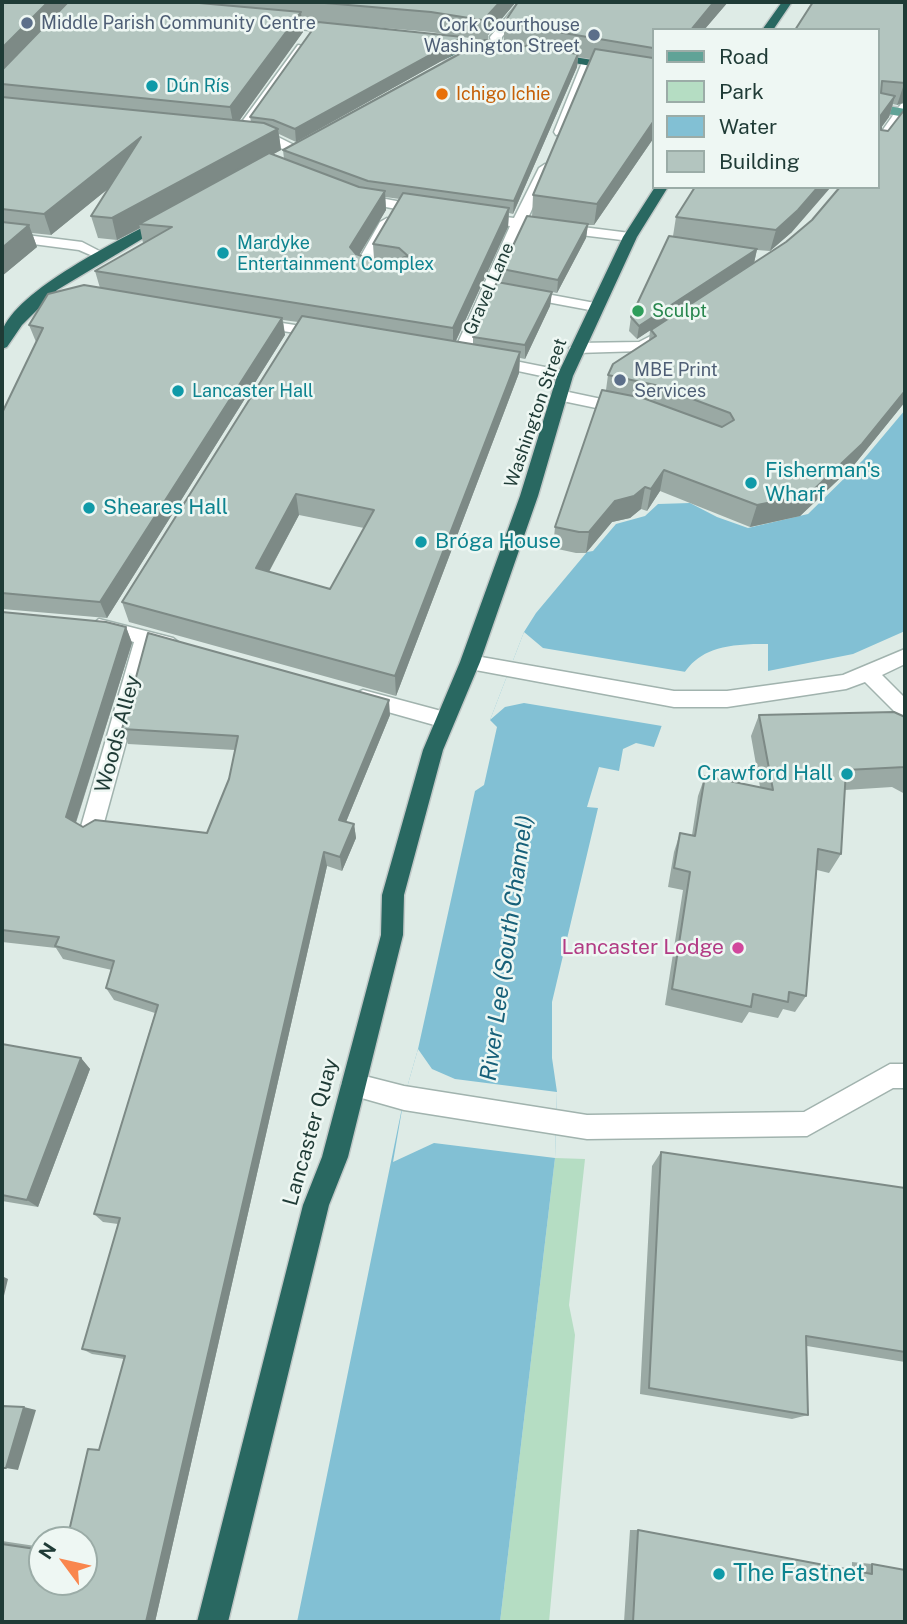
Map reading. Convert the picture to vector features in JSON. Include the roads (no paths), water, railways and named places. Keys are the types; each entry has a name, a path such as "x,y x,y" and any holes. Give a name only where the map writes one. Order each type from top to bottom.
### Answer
{"highway":[{"path":"768,28 787,2"},
{"path":"423,66 467,44 514,50"},
{"path":"441,71 482,46"},
{"path":"539,54 652,74"},
{"path":"277,160 312,141"},
{"name":"Washington Street","path":"470,662 529,496 565,376 630,237 662,189"},
{"path":"2,344 10,328 50,289 102,256 173,217"},
{"name":"Lancaster Quay","path":"212,1622 316,1205 335,1157 392,935 393,895 433,750 470,662"}],"main road":[{"path":"879,108 904,111"}],"street":[{"path":"496,48 496,37 525,2"},
{"path":"255,23 353,32"},
{"path":"239,134 315,28"},
{"path":"447,40 467,44"},
{"name":"Gravel Lane","path":"565,376 453,354 500,290 520,223 554,148 587,62"},
{"path":"879,144 904,111"},
{"path":"220,132 270,138 296,149"},
{"path":"341,192 398,206 438,212"},
{"path":"386,272 361,268 398,206"},
{"path":"466,216 630,237"},
{"path":"2,236 82,246 102,256"},
{"path":"50,289 69,293"},
{"path":"500,290 595,307"},
{"path":"243,321 295,335 339,336"},
{"path":"578,348 642,346 680,322"},
{"path":"559,395 644,413"},
{"path":"76,624 116,622 145,638 186,649"},
{"name":"Woods Alley","path":"92,830 145,638"},
{"path":"470,662 674,699 727,699 846,682 905,656"},
{"path":"867,673 905,710"},
{"path":"344,693 445,720"},
{"path":"353,1085 404,1098 587,1127 752,1122 807,1124 890,1076 905,1076"}],"water":[{"name":"River Lee (South Channel)","path":"905,410 905,631 853,654 768,671 768,644 717,649 700,657 688,668 679,682 654,747 636,743 623,749 619,771 599,767 587,807 598,808 552,1002 552,1058 557,1092 555,1158 500,1622 297,1622 404,1098 418,1049 475,791 484,785 497,727 490,720 524,632 536,613 587,552 593,551 616,524 645,516 658,504 690,503 717,517 748,528 808,514 863,460"}],"place":[{"name":"Middle Parish Community Centre","path":"27,23"},
{"name":"Cork Courthouse Washington Street","path":"594,35"},
{"name":"Dún Rís","path":"152,86"},
{"name":"Ichigo Ichie","path":"442,94"},
{"name":"Mardyke Entertainment Complex","path":"223,253"},
{"name":"Sculpt","path":"638,311"},
{"name":"MBE Print Services","path":"620,380"},
{"name":"Lancaster Hall","path":"178,391"},
{"name":"Fisherman's Wharf","path":"751,483"},
{"name":"Sheares Hall","path":"89,508"},
{"name":"Bróga House","path":"421,542"},
{"name":"Crawford Hall","path":"847,774"},
{"name":"Lancaster Lodge","path":"738,948"},
{"name":"The Fastnet","path":"719,1574"}]}
